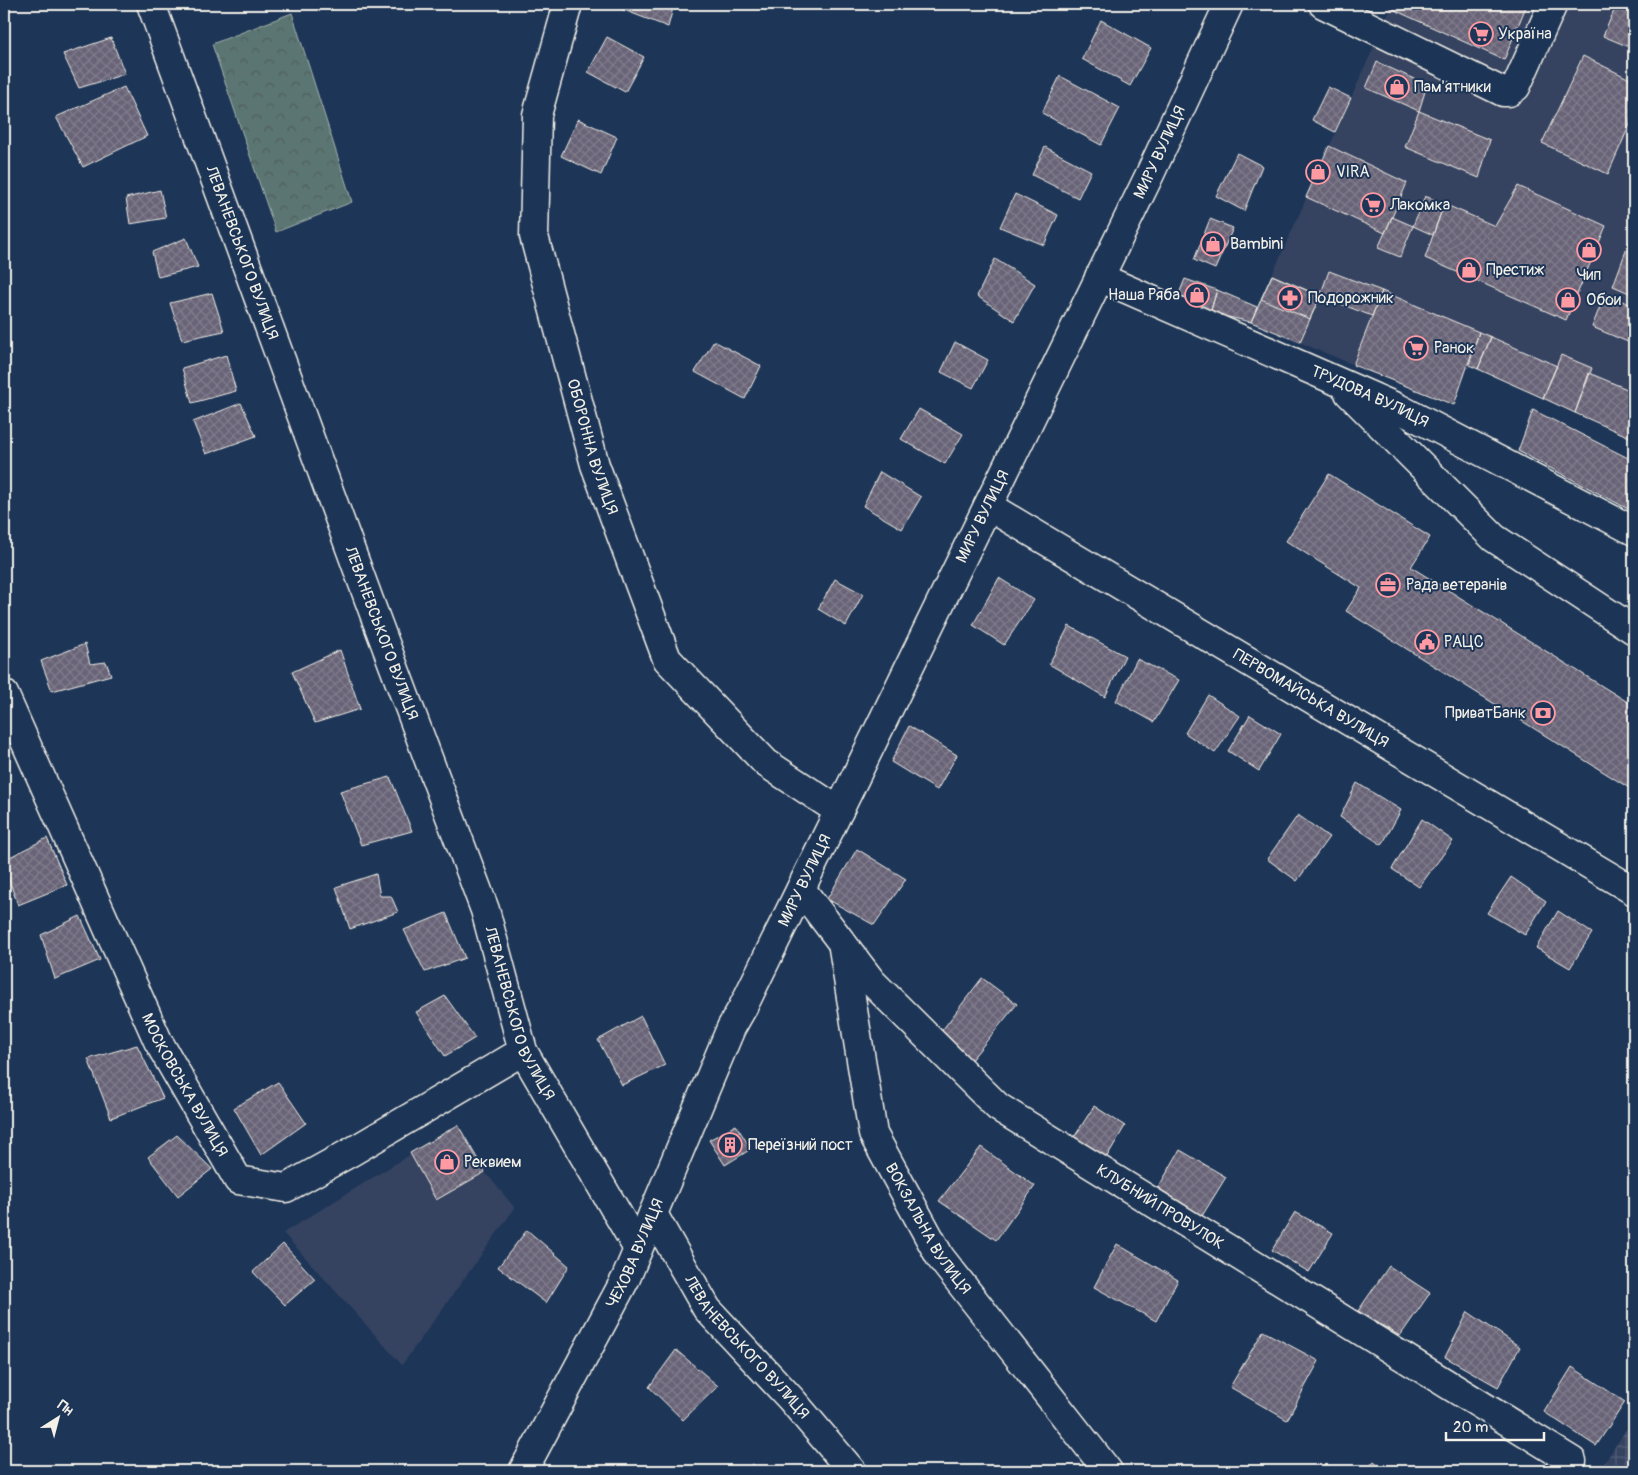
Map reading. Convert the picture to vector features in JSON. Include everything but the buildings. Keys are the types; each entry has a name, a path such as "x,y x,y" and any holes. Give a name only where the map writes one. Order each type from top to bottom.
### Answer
{"street":[{"name":"ЛЕВАНЕВСЬКОГО ВУЛИЦЯ","path":"151,4 485,910 523,1050 638,1249"},
{"name":"ОБОРОННА ВУЛИЦЯ","path":"568,4 537,115 534,236 595,465 667,659 766,763 839,811"},
{"name":"МИРУ ВУЛИЦЯ","path":"731,1028 801,889 1152,169 1229,4"},
{"path":"1323,4 1502,92 1509,92 1516,87 1553,4"},
{"name":"ТРУДОВА ВУЛИЦЯ","path":"1099,277 1398,408 1634,531"},
{"path":"1338,382 1494,538 1634,630"},
{"name":"ПЕРВОМАЙСЬКА ВУЛИЦЯ","path":"988,506 1634,892"},
{"name":"МОСКОВСЬКА ВУЛИЦЯ","path":"4,694 158,1041 238,1180 286,1188 353,1151 523,1050"},
{"name":"КЛУБНИЙ ПРОВУЛОК","path":"801,889 872,982 998,1107 1572,1461"},
{"name":"ВОКЗАЛЬНА ВУЛИЦЯ","path":"842,943 873,1134 940,1256 1108,1471"},
{"name":"ЧЕХОВА ВУЛИЦЯ","path":"523,1471 626,1278 731,1028"},
{"name":"ЛЕВАНЕВСЬКОГО ВУЛИЦЯ","path":"653,1214 707,1309 791,1399 852,1471"}],"shaded area":[{"path":"1393,4 1634,4 1634,439 1469,365 1454,405 1251,322"},
{"path":"458,1125 485,1172 515,1208 402,1365 283,1233"},
{"path":"1634,1417 1634,1471 1598,1471 1607,1459"}],"green space":[{"path":"292,13 352,202 276,232 212,44"}],"waterway":[{"path":"4,1449 4,1465"}],"place":[{"name":"Україна","path":"1481,34"},
{"name":"Пам'ятники","path":"1397,87"},
{"name":"VIRA","path":"1318,172"},
{"name":"Лакомка","path":"1373,205"},
{"name":"Bambini","path":"1213,244"},
{"name":"Чип","path":"1589,250"},
{"name":"Престиж","path":"1469,270"},
{"name":"Наша Ряба","path":"1197,295"},
{"name":"Подорожник","path":"1290,298"},
{"name":"Обои","path":"1568,300"},
{"name":"Ранок","path":"1416,348"},
{"name":"Рада ветеранів","path":"1388,585"},
{"name":"РАЦС","path":"1427,642"},
{"name":"ПриватБанк","path":"1543,713"},
{"name":"Переїзний пост","path":"730,1145"},
{"name":"Реквием","path":"447,1162"}]}
